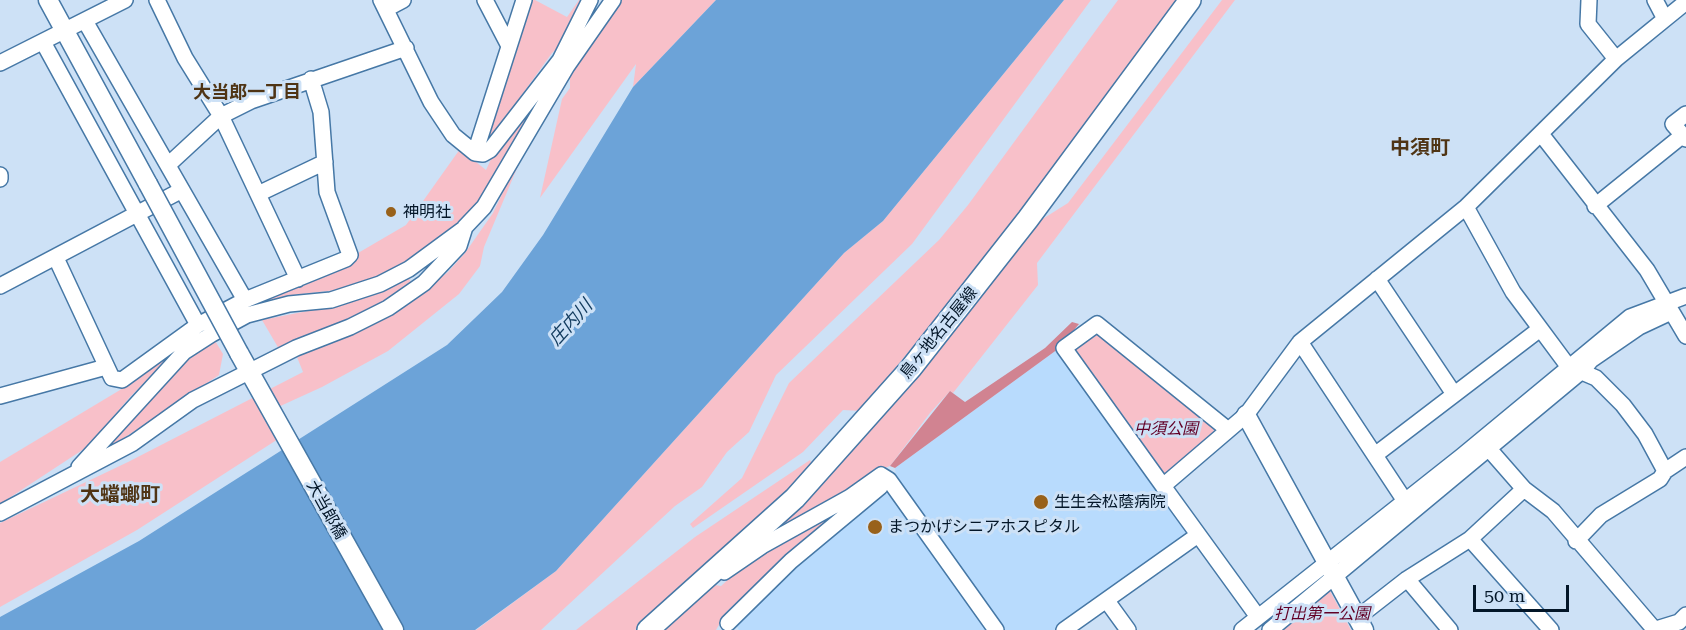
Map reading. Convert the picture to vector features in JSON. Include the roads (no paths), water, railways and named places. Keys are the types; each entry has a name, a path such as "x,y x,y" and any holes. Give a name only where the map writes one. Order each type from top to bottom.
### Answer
{"main road":[{"name":"鳥ヶ地名古屋線","path":"655,627 716,568 795,498 911,368 1028,219 1190,0"}],"street":[{"name":"大当郎橋","path":"48,0 249,372 394,630"},
{"path":"0,63 125,0"},
{"path":"157,0 185,58 221,116 298,279"},
{"path":"403,0 384,5 431,102 453,135 476,153 483,154 490,150 564,63 613,0"},
{"path":"485,0 508,44"},
{"path":"476,153 508,44 524,0"},
{"path":"70,476 184,352 247,315 289,304 331,300 380,284 409,269 449,243 484,207 564,63 590,0"},
{"path":"1589,0 1588,24 1616,59"},
{"path":"1655,0 1665,19"},
{"path":"1163,486 1246,415 1300,342 1466,207 1616,59 1686,2"},
{"path":"85,21 245,300"},
{"path":"43,42 198,325"},
{"path":"168,165 221,116 251,100 406,48"},
{"path":"56,258 106,367 112,378 122,380 198,325 245,300 346,259 350,255 327,192 321,112 311,79"},
{"path":"1595,206 1684,137 1673,124 1686,114"},
{"path":"1541,134 1647,270 1686,336"},
{"path":"258,194 325,162"},
{"path":"0,286 182,190"},
{"path":"1466,207 1513,292 1540,329 1576,368 1596,378 1623,405 1645,434 1665,471"},
{"path":"0,513 133,443 193,400 296,348 350,327 388,308 424,283 442,266 459,246 465,227"},
{"path":"1377,279 1454,394"},
{"path":"1242,630 1258,617 1331,570 1489,449 1630,317 1668,308 1686,296"},
{"path":"1227,429 1097,324 1064,348 1258,617"},
{"path":"1375,455 1540,329"},
{"path":"1300,342 1405,501"},
{"path":"0,396 106,367"},
{"path":"1270,630 1405,501 1576,368"},
{"path":"1246,415 1360,624 1407,579 1470,539 1524,489"},
{"path":"1489,449 1524,489 1552,511 1653,630 1683,622"},
{"path":"1576,541 1601,515 1660,479 1665,471 1684,464"},
{"path":"716,568 724,572 762,546 850,497 881,475 889,480 996,630"},
{"path":"727,628 792,561 889,480"},
{"path":"1065,630 1198,535"},
{"path":"1470,539 1551,630"},
{"path":"1407,579 1450,630"},
{"path":"1107,601 1128,630"}],"water":[{"name":"庄内川","path":"716,0 1064,0 883,221 844,253 556,571 475,630 0,630 0,617 139,541 447,345 502,292 543,235 633,87"}],"place":[{"name":"神明社","path":"391,212"},
{"name":"生生会松蔭病院","path":"1041,502"},
{"name":"まつかげシニアホスピタル","path":"875,527"}],"district":[{"name":"大当郎一丁目","path":"247,93"},
{"name":"中須町","path":"1420,148"},
{"name":"大蟷螂町","path":"120,495"}],"park label":[{"name":"中須公園","path":"1166,429"},
{"name":"打出第一公園","path":"1322,614"}]}
